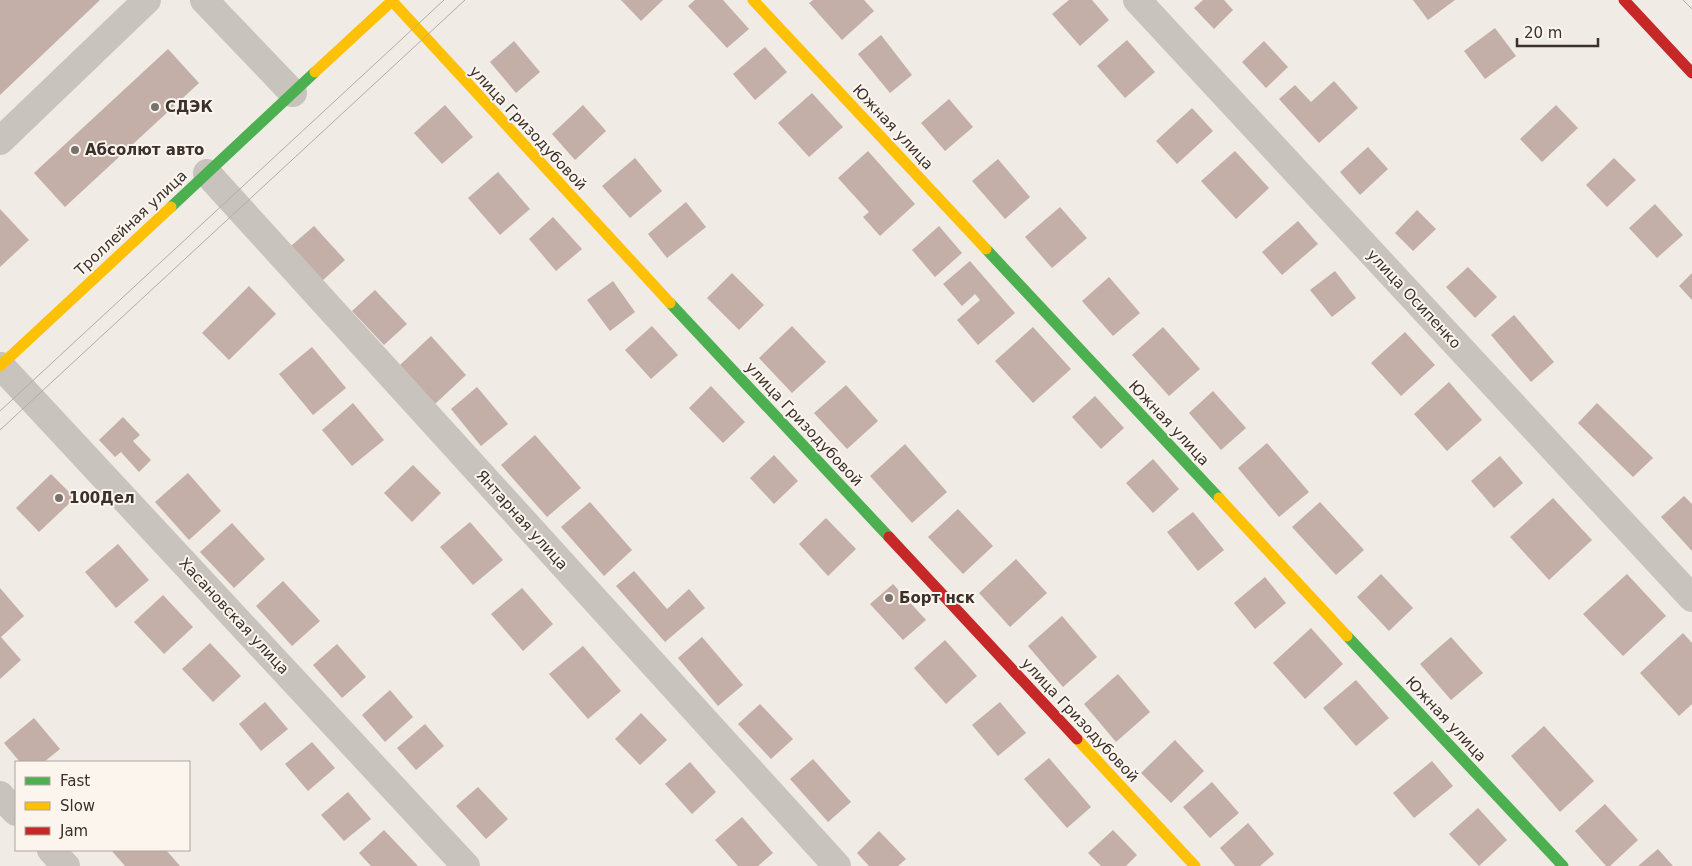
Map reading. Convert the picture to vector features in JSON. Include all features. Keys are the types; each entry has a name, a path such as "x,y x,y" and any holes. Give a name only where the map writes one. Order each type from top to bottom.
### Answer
{"street":[{"path":"0,141 147,0"},
{"path":"204,0 293,93"},
{"name":"Троллейная улица","path":"0,366 393,0"},
{"name":"улица Гризодубовой","path":"393,0 424,38 1195,866"},
{"name":"Южная улица","path":"753,0 1564,866"},
{"name":"улица Осипенко","path":"1136,0 1692,598"},
{"path":"1624,0 1692,73"},
{"name":"Янтарная улица","path":"207,173 837,866"},
{"name":"Хасановская улица","path":"0,366 466,866"},
{"path":"0,794 15,811"},
{"path":"52,851 66,866"}],"building":[{"path":"0,0 100,0 0,95"},
{"path":"621,0 663,0 641,21"},
{"path":"695,0 723,0 749,29 727,48 688,6"},
{"path":"813,0 864,0 874,11 842,40 809,3"},
{"path":"1069,0 1092,0 1109,20 1080,46 1052,14"},
{"path":"1203,0 1224,0 1233,10 1214,29 1194,8"},
{"path":"1413,0 1455,0 1428,20"},
{"path":"1495,28 1516,56 1485,79 1464,51"},
{"path":"881,35 912,75 890,93 858,54"},
{"path":"1127,40 1155,72 1125,98 1097,66"},
{"path":"514,41 540,72 516,93 490,62"},
{"path":"1264,41 1288,67 1266,88 1242,62"},
{"path":"765,47 787,72 755,100 733,74"},
{"path":"168,49 199,83 65,207 34,173"},
{"path":"1334,81 1358,108 1319,143 1279,99 1295,85 1311,102"},
{"path":"812,93 843,127 809,157 778,123"},
{"path":"949,99 973,127 945,151 921,123"},
{"path":"445,105 473,137 442,164 414,133"},
{"path":"583,105 606,131 575,160 552,134"},
{"path":"1556,105 1578,128 1542,162 1520,139"},
{"path":"1192,108 1213,131 1177,164 1156,141"},
{"path":"1368,147 1388,169 1360,195 1340,172"},
{"path":"868,151 915,204 880,236 863,217 869,212 838,178"},
{"path":"1235,151 1269,188 1236,219 1201,181"},
{"path":"635,158 662,191 630,218 602,186"},
{"path":"1614,158 1636,180 1607,207 1586,185"},
{"path":"998,159 1030,197 1005,219 972,181"},
{"path":"498,172 530,209 500,235 468,198"},
{"path":"686,202 706,227 667,258 648,234"},
{"path":"1655,204 1683,235 1657,258 1629,228"},
{"path":"1060,207 1087,238 1052,268 1025,237"},
{"path":"0,209 29,240 0,267"},
{"path":"1417,210 1436,229 1413,251 1395,233"},
{"path":"553,217 582,249 556,271 529,239"},
{"path":"1298,221 1318,244 1282,275 1262,252"},
{"path":"314,226 345,260 322,281 291,246"},
{"path":"939,226 962,253 935,277 912,250"},
{"path":"970,261 1015,313 978,345 957,320 980,300 975,294 962,306 943,284"},
{"path":"1468,267 1497,297 1475,318 1446,287"},
{"path":"1335,271 1356,298 1332,317 1310,290"},
{"path":"732,273 764,305 739,330 707,298"},
{"path":"1692,273 1692,300 1679,286"},
{"path":"1109,277 1140,313 1113,336 1082,301"},
{"path":"613,281 635,312 610,331 587,300"},
{"path":"249,286 276,314 229,360 202,333"},
{"path":"375,290 407,324 384,345 352,311"},
{"path":"1514,315 1554,362 1531,382 1491,335"},
{"path":"652,326 678,355 651,379 625,350"},
{"path":"792,326 826,362 792,393 759,358"},
{"path":"1033,327 1071,369 1033,403 995,361"},
{"path":"1163,327 1200,369 1169,396 1132,355"},
{"path":"1405,332 1435,365 1401,396 1371,363"},
{"path":"431,336 466,375 435,404 400,365"},
{"path":"312,347 346,388 313,415 279,374"},
{"path":"1449,382 1482,420 1447,451 1414,414"},
{"path":"846,385 878,421 847,449 814,413"},
{"path":"711,386 745,422 723,443 689,408"},
{"path":"477,387 508,424 481,446 451,409"},
{"path":"1213,391 1246,428 1221,450 1189,413"},
{"path":"1095,396 1124,428 1101,449 1072,417"},
{"path":"353,403 384,440 352,466 322,430"},
{"path":"1597,403 1653,458 1633,477 1578,423"},
{"path":"123,417 140,435 133,441 151,460 139,472 121,452 115,457 99,440"},
{"path":"535,435 581,488 547,517 501,465"},
{"path":"1267,443 1309,492 1279,517 1238,468"},
{"path":"905,444 947,492 912,523 870,476"},
{"path":"774,455 798,481 774,504 750,478"},
{"path":"1500,456 1523,483 1494,508 1471,481"},
{"path":"1153,459 1179,489 1153,513 1126,483"},
{"path":"413,465 441,493 412,522 384,493"},
{"path":"188,473 221,511 189,540 155,502"},
{"path":"51,474 75,498 39,532 16,508"},
{"path":"1684,496 1692,504 1692,551 1661,517"},
{"path":"1553,498 1592,540 1549,580 1510,537"},
{"path":"590,502 632,550 604,576 561,527"},
{"path":"1320,502 1364,550 1336,575 1292,527"},
{"path":"958,509 993,546 963,574 928,537"},
{"path":"1193,512 1224,550 1198,571 1167,532"},
{"path":"826,518 856,549 828,576 799,544"},
{"path":"470,522 503,560 473,585 440,547"},
{"path":"232,523 265,559 234,588 200,552"},
{"path":"118,544 149,580 116,608 85,572"},
{"path":"1016,559 1047,593 1010,627 979,593"},
{"path":"634,571 667,609 689,589 705,608 665,642 616,586"},
{"path":"1381,574 1413,608 1389,631 1357,597"},
{"path":"1627,574 1666,616 1623,656 1583,614"},
{"path":"1265,577 1286,603 1255,629 1234,603"},
{"path":"283,581 320,621 292,646 256,606"},
{"path":"893,584 926,620 903,640 870,604"},
{"path":"0,588 24,616 1,637 21,660 0,679"},
{"path":"522,588 553,624 523,651 491,614"},
{"path":"163,595 193,627 164,654 134,622"},
{"path":"1062,616 1097,657 1063,687 1028,646"},
{"path":"1311,628 1343,664 1305,699 1273,663"},
{"path":"1683,633 1692,643 1692,704 1679,716 1640,673"},
{"path":"702,637 743,685 718,706 678,658"},
{"path":"1451,637 1483,673 1451,700 1420,664"},
{"path":"945,640 977,676 946,704 914,668"},
{"path":"210,643 241,676 213,702 182,669"},
{"path":"337,644 366,677 342,698 313,665"},
{"path":"583,646 621,691 588,719 549,674"},
{"path":"1118,674 1150,712 1116,742 1084,704"},
{"path":"1356,680 1389,718 1356,746 1323,708"},
{"path":"390,690 413,717 385,742 362,715"},
{"path":"265,702 288,729 261,751 239,724"},
{"path":"1000,702 1026,733 998,756 972,725"},
{"path":"760,704 793,739 771,759 738,724"},
{"path":"641,713 667,740 640,765 615,739"},
{"path":"34,718 60,749 45,761 19,761 4,743"},
{"path":"425,724 444,746 416,770 397,748"},
{"path":"1544,726 1594,781 1560,812 1511,756"},
{"path":"1175,740 1204,771 1171,803 1141,773"},
{"path":"312,742 335,768 308,791 285,764"},
{"path":"1049,758 1091,807 1067,828 1024,779"},
{"path":"813,759 851,802 828,822 790,779"},
{"path":"1432,761 1453,786 1414,818 1393,793"},
{"path":"690,762 716,792 692,814 665,784"},
{"path":"1212,782 1239,813 1210,838 1183,807"},
{"path":"478,787 508,819 486,839 456,806"},
{"path":"348,792 371,819 344,841 321,815"},
{"path":"1605,804 1638,840 1610,866 1606,866 1575,831"},
{"path":"1478,808 1507,840 1479,866 1449,834"},
{"path":"742,817 773,853 758,866 738,866 715,840"},
{"path":"1248,823 1274,854 1260,866 1235,866 1220,848"},
{"path":"384,830 418,866 371,866 359,853"},
{"path":"1113,830 1137,855 1126,866 1101,866 1088,853"},
{"path":"879,831 906,859 898,866 869,866 857,853"},
{"path":"1658,849 1673,866 1638,866"},
{"path":"112,851 167,851 180,866 125,866"}],"tram line":[{"path":"0,411 444,0"},
{"path":"0,430 465,0"},
{"path":"1683,0 1692,9"}],"traffic: fast":[{"path":"171,207 315,72"},
{"path":"986,249 1219,498"},
{"path":"670,303 889,537"},
{"path":"1347,636 1563,866"}],"traffic: slow":[{"path":"315,72 393,0"},
{"path":"753,0 986,249"},
{"path":"392,1 670,303"},
{"path":"0,366 171,207"},
{"path":"1219,498 1347,636"},
{"path":"1077,739 1195,866"}],"traffic: jam":[{"path":"1624,0 1692,73"},
{"path":"889,537 1077,739"}],"place":[{"name":"СДЭК","path":"155,107"},
{"name":"Абсолют авто","path":"75,150"},
{"name":"100Дел","path":"59,498"},
{"name":"Борт нск","path":"889,598"}]}
